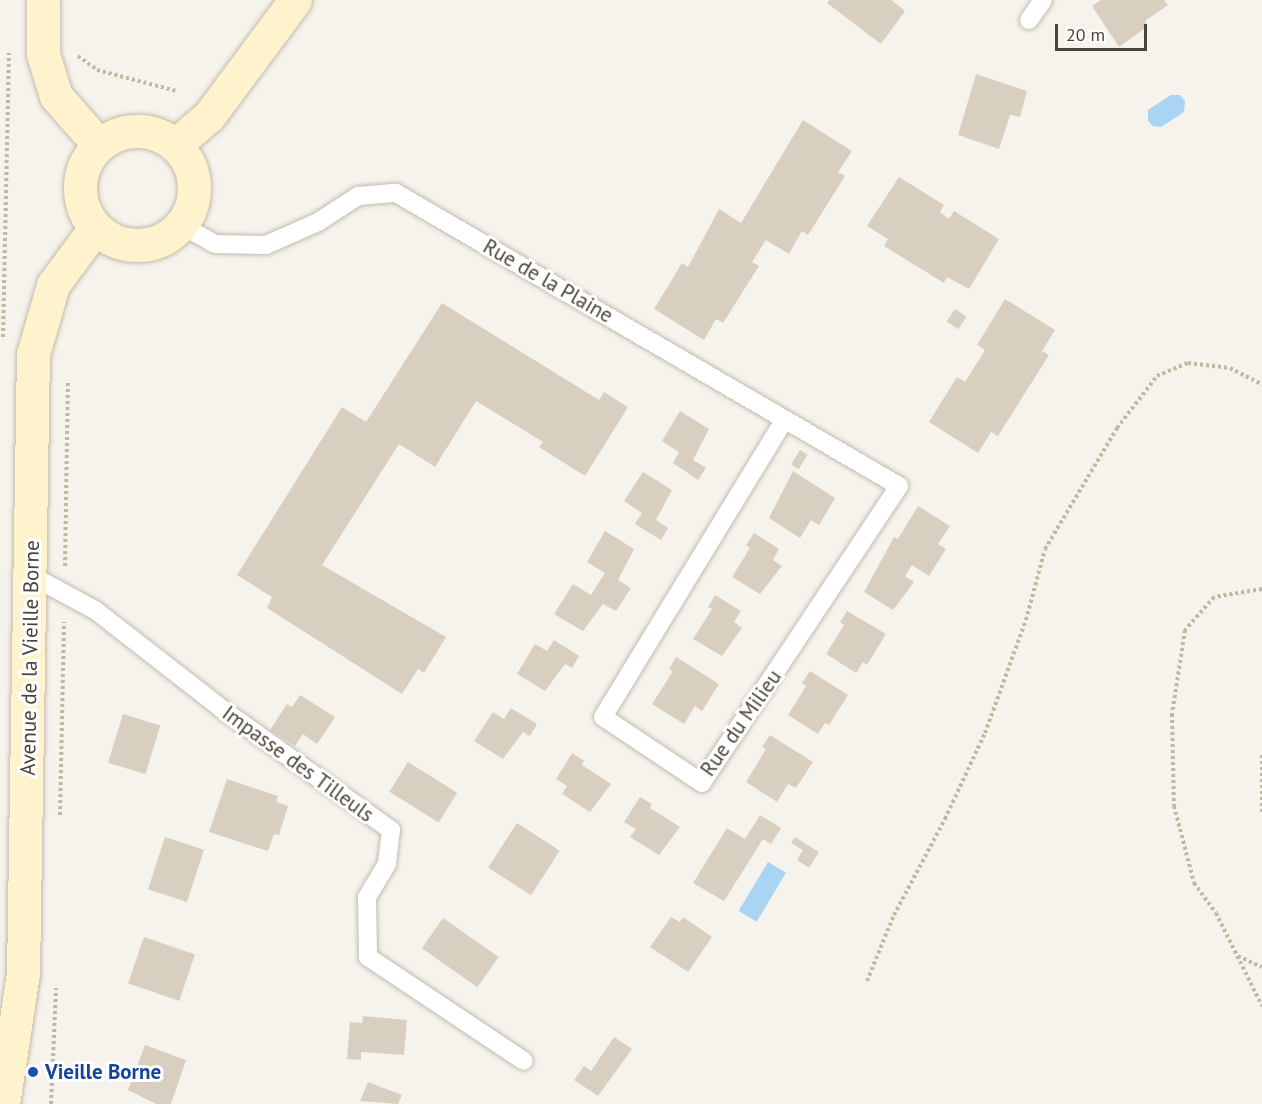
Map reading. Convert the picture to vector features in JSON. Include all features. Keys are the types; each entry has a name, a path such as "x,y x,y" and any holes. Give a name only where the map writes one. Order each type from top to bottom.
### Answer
{"main road":[{"path":"43,0 43,54 56,96 99,145"},
{"path":"175,145 209,116 296,0"},
{"path":"128,131 143,131 175,145 186,159 194,192 181,225 153,244 135,246 114,240 95,228 87,216 79,188 89,157 99,145 128,131"},
{"name":"Avenue de la Vieille Borne","path":"3,1104 24,974 32,576 33,354 53,285 95,228"}],"lane":[{"path":"1029,20 1043,0"},
{"name":"Rue de la Plaine","path":"181,225 215,244 266,245 318,222 358,196 396,194 899,486"},
{"name":"Rue du Milieu","path":"784,420 603,717 702,783 899,486"},
{"name":"Impasse des Tilleuls","path":"32,576 95,610 222,709 391,830 387,864 367,897 368,957 524,1061"}],"path":[{"path":"75,44 76,55 97,70 177,91"},
{"path":"3,339 9,45"},
{"path":"867,981 894,915 945,819 985,733 1026,620 1045,549 1117,428 1157,376 1188,363 1230,368 1262,384"},
{"path":"1262,589 1214,597 1185,630 1172,714 1174,806 1194,883 1216,913 1262,1006"},
{"path":"1262,755 1262,815"},
{"path":"1238,956 1262,967"}],"water":[{"path":"1171,95 1180,95 1185,101 1184,112 1161,127 1153,126 1148,121 1148,110"},
{"path":"768,862 786,873 757,922 739,911"}],"building":[{"path":"829,0 891,0 905,11 881,44 827,3"},
{"path":"1101,0 1164,0 1168,5 1145,21 1148,26 1119,47 1092,6"},
{"path":"976,74 1027,91 1020,117 1010,115 999,149 958,135"},
{"path":"803,120 852,151 838,172 845,176 808,235 802,231 789,254 766,240 752,262 759,266 723,323 716,319 704,340 654,309 682,263 688,267 719,209 741,223"},
{"path":"899,177 944,205 940,212 949,219 954,211 999,239 969,289 947,277 944,283 884,246 888,239 867,226"},
{"path":"1005,299 1055,330 1042,351 1049,355 998,436 991,432 978,453 929,422 957,377 965,382 985,350 977,345"},
{"path":"442,303 599,400 604,392 628,407 585,476 539,447 543,442 476,401 435,467 399,444 322,565 446,637 424,673 418,669 402,694 267,608 272,597 237,575 342,407 366,422"},
{"path":"955,309 967,317 958,329 947,321"},
{"path":"680,411 709,429 693,460 706,468 698,480 673,463 679,452 662,441"},
{"path":"800,450 808,455 799,469 791,464"},
{"path":"793,471 835,498 819,525 811,520 800,538 769,518"},
{"path":"643,472 672,490 656,520 668,528 661,540 635,524 642,513 624,501"},
{"path":"918,506 950,526 938,544 946,549 929,576 912,565 905,576 914,582 893,610 864,592 894,537 898,539"},
{"path":"605,531 634,549 618,580 631,588 616,611 603,604 583,631 554,614 573,584 591,595 605,573 587,562"},
{"path":"754,533 779,549 773,560 782,566 760,594 732,577 750,548 746,545"},
{"path":"715,595 741,611 734,622 742,628 722,656 693,639 712,609 708,607"},
{"path":"847,611 886,634 867,665 863,662 856,673 826,654 844,625 840,622"},
{"path":"554,640 579,656 572,668 565,664 545,691 517,674 535,644 547,651"},
{"path":"676,657 719,684 702,711 695,706 684,724 652,704 673,671 669,669"},
{"path":"810,671 848,695 829,725 825,723 818,734 788,715 806,686 802,683"},
{"path":"300,695 335,717 317,744 303,734 295,746 270,730 287,704 292,707"},
{"path":"511,708 537,724 530,736 523,732 503,759 474,741 493,712 504,719"},
{"path":"123,714 160,725 145,774 108,763"},
{"path":"770,735 813,762 796,788 788,784 777,802 746,782 766,749 762,747"},
{"path":"572,753 584,761 582,765 611,784 590,812 562,794 567,786 556,779"},
{"path":"408,762 457,793 439,822 389,792"},
{"path":"227,779 278,796 276,802 288,806 279,835 274,834 268,851 209,832"},
{"path":"640,797 652,804 650,808 680,827 659,855 630,837 636,829 624,822"},
{"path":"760,815 781,828 771,844 763,839 724,901 693,883 727,828 745,839"},
{"path":"517,823 560,851 531,895 488,867"},
{"path":"165,837 204,850 187,902 148,889"},
{"path":"795,837 819,852 809,868 797,860 803,850 791,843"},
{"path":"671,917 680,922 683,917 712,937 688,972 650,947"},
{"path":"443,918 499,957 477,987 422,948"},
{"path":"144,937 195,955 179,1001 128,983"},
{"path":"363,1016 407,1020 404,1055 361,1052 361,1060 347,1059 350,1022 362,1023"},
{"path":"614,1037 632,1049 598,1096 574,1080 584,1066 591,1071"},
{"path":"145,1045 186,1060 171,1104 156,1104 128,1090"},
{"path":"368,1082 402,1095 398,1104 360,1101"}],"place":[{"name":"Vieille Borne","path":"33,1072"}]}
